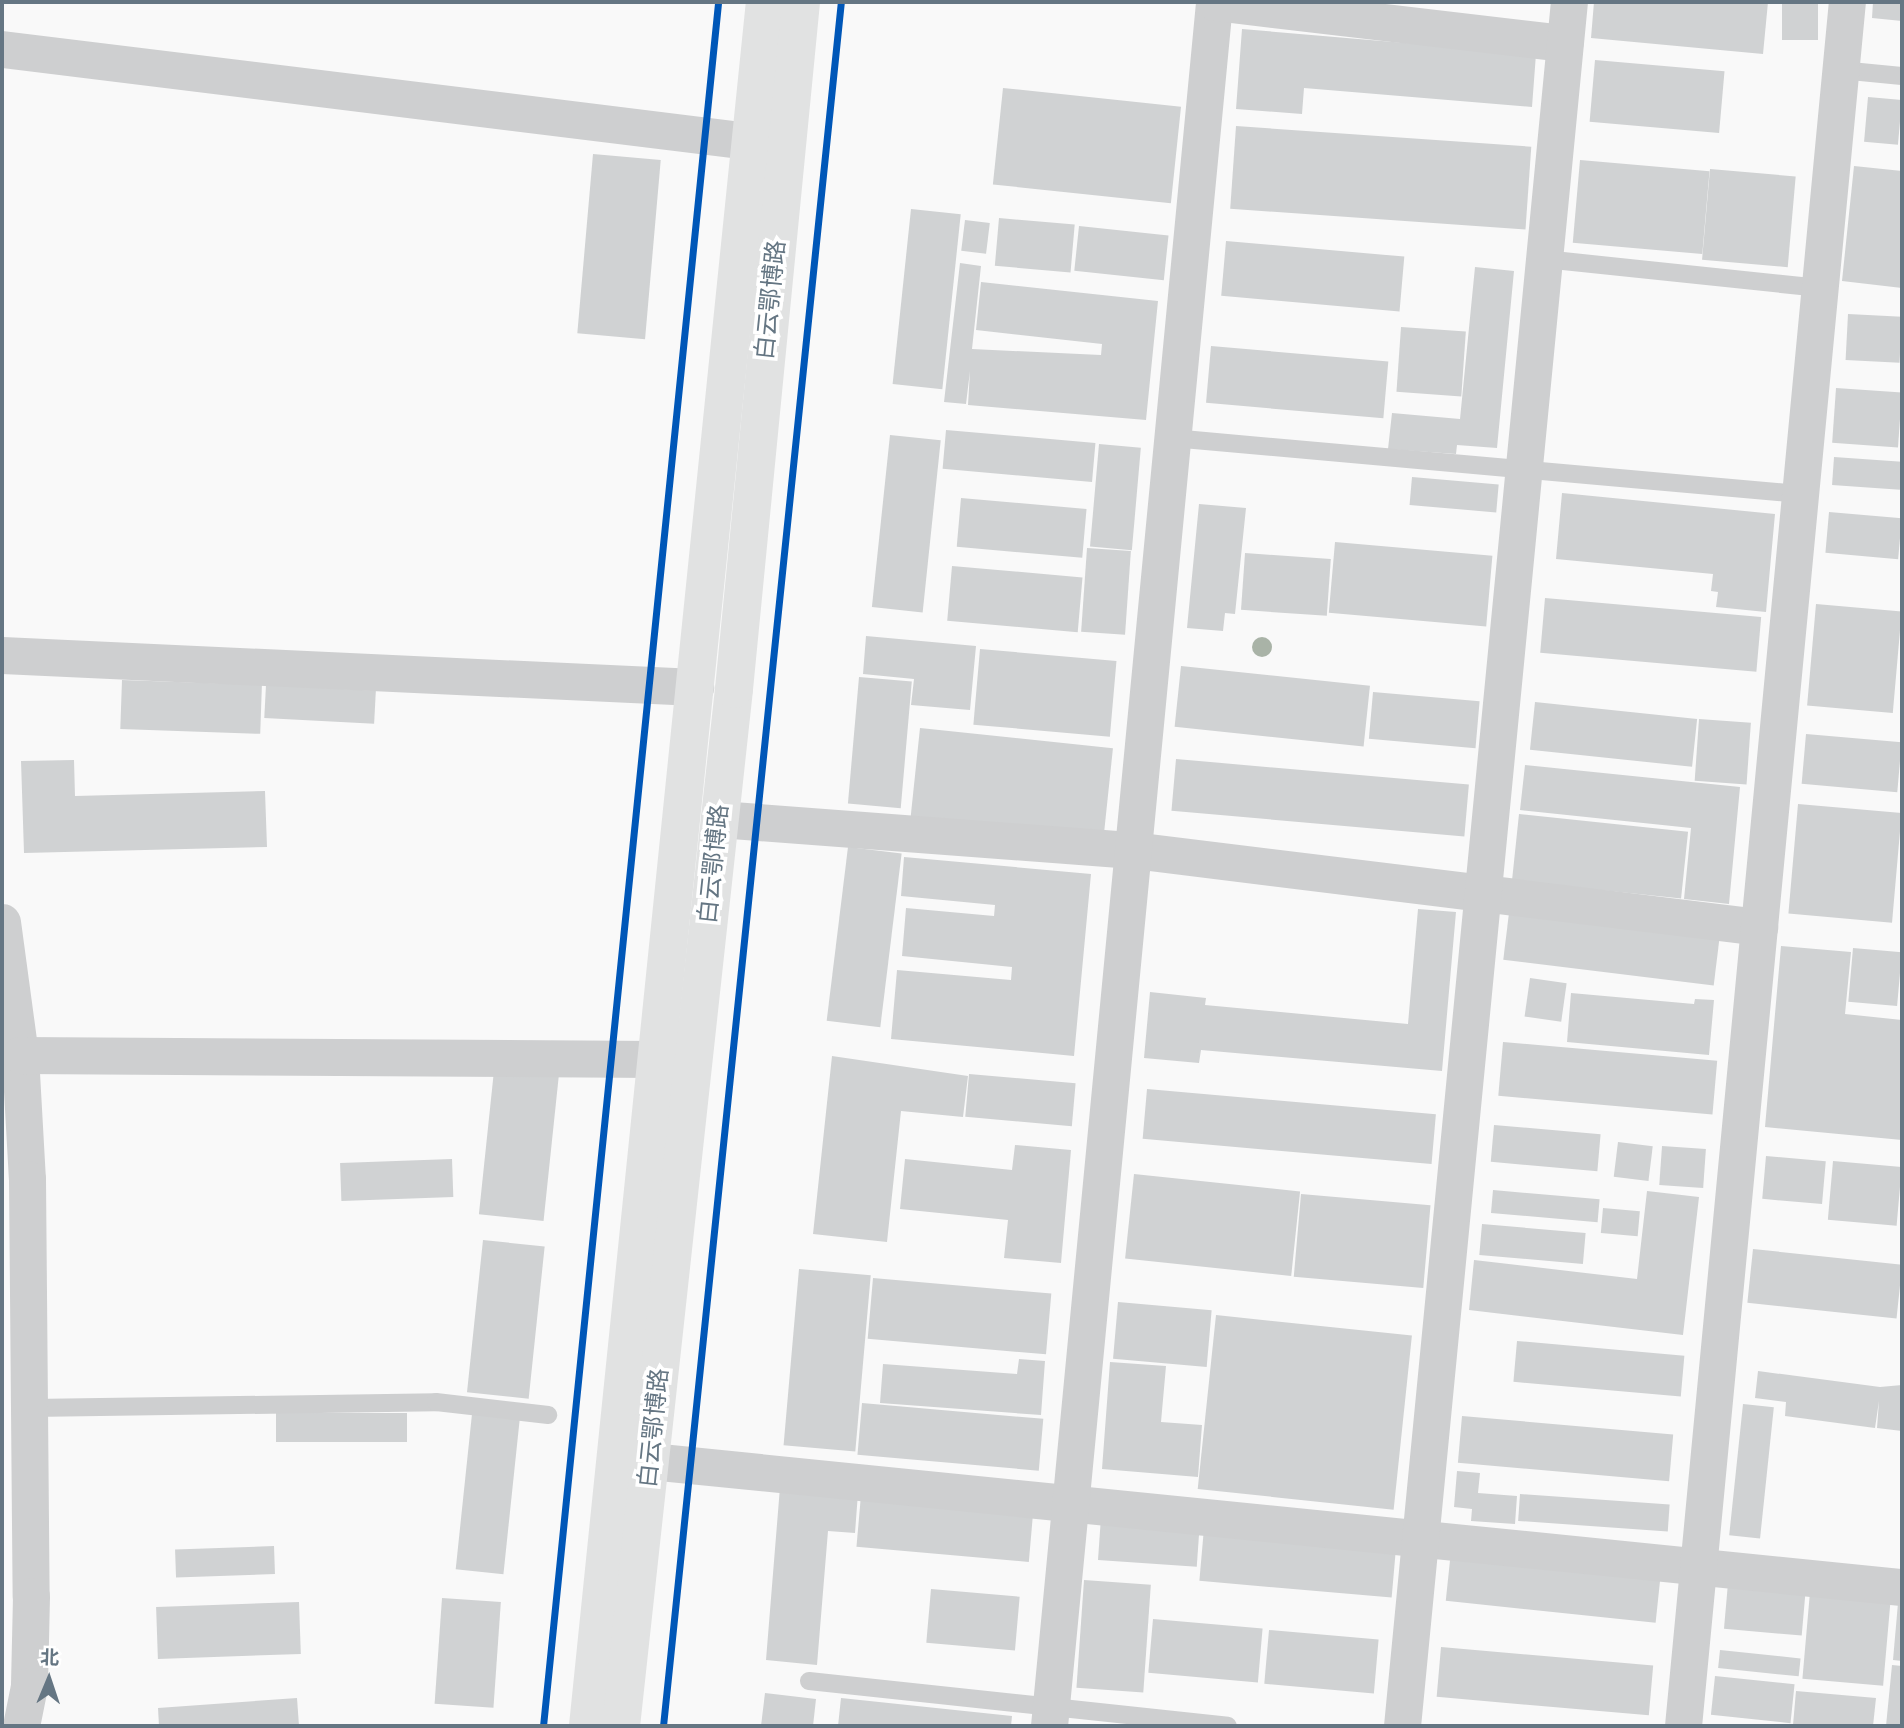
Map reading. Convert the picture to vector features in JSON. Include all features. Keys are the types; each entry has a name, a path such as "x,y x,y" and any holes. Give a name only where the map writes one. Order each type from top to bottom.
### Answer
{"main road":[{"name":"白云鄂博路","path":"621,1726 719,819 769,144 765,2"},
{"name":"白云鄂博路","path":"589,1726 695,687 769,144 801,2"}],"street":[{"path":"1050,1717 1214,2 1565,43"},
{"path":"1402,1726 1569,2"},
{"path":"1683,1726 1847,2"},
{"path":"2,49 769,144"},
{"path":"2,655 695,687"},
{"path":"719,819 1133,850 1759,927"},
{"path":"2,922 20,1055 16,1369 30,1408 29,1686 20,1726"},
{"path":"20,1055 657,1059"},
{"path":"650,1461 1902,1587"}],"lane":[{"path":"1840,70 1902,76"},
{"path":"1544,259 1819,288"},
{"path":"1172,438 1800,495"},
{"path":"30,1408 436,1402 548,1415"},
{"path":"809,1681 1050,1717 1228,1726"}],"building":[{"path":"1594,2 1768,2 1763,54 1591,38"},
{"path":"1782,2 1818,2 1818,40 1782,40"},
{"path":"1873,2 1902,2 1902,21 1872,18"},
{"path":"1242,29 1536,54 1532,107 1304,88 1302,114 1236,109"},
{"path":"1595,60 1725,71 1719,133 1590,122"},
{"path":"1003,88 1181,107 1171,203 993,184"},
{"path":"1868,97 1902,100 1898,145 1864,142"},
{"path":"1236,126 1531,147 1525,229 1230,209"},
{"path":"593,154 661,160 645,339 577,333"},
{"path":"1580,160 1710,171 1702,254 1573,243"},
{"path":"1854,166 1902,171 1902,288 1842,281"},
{"path":"1710,169 1796,176 1788,267 1702,260"},
{"path":"911,209 961,214 942,389 893,384"},
{"path":"999,218 1075,225 1071,272 995,266"},
{"path":"965,220 990,223 986,254 961,251"},
{"path":"1079,226 1169,235 1164,280 1074,271"},
{"path":"1226,241 1404,257 1400,311 1221,296"},
{"path":"960,263 981,266 972,349 1101,355 1102,344 976,330 981,282 1158,301 1146,420 968,405 970,371 966,404 944,402"},
{"path":"1475,267 1514,271 1497,448 1457,445 1456,454 1388,449 1392,413 1460,419"},
{"path":"1848,314 1902,317 1900,363 1846,360"},
{"path":"1401,327 1466,332 1461,396 1396,392"},
{"path":"1211,346 1388,362 1383,418 1206,403"},
{"path":"1836,388 1902,393 1898,447 1832,443"},
{"path":"946,430 1095,443 1092,482 943,469"},
{"path":"890,435 941,440 923,612 872,607"},
{"path":"1099,444 1141,448 1132,550 1090,547"},
{"path":"1834,457 1902,462 1900,490 1832,485"},
{"path":"1412,477 1499,485 1496,512 1410,505"},
{"path":"1562,493 1775,514 1766,612 1716,607 1718,592 1711,591 1713,574 1556,559"},
{"path":"961,498 1087,509 1082,558 957,547"},
{"path":"1199,504 1246,508 1235,614 1225,613 1223,631 1187,628"},
{"path":"1829,512 1902,518 1898,559 1825,553"},
{"path":"1335,542 1492,556 1486,627 1329,613"},
{"path":"1087,548 1131,551 1125,635 1081,632"},
{"path":"1245,553 1331,559 1327,616 1241,610"},
{"path":"952,566 1083,577 1078,632 947,621"},
{"path":"1545,598 1761,617 1756,672 1540,653"},
{"path":"1816,604 1902,611 1893,713 1807,706"},
{"path":"866,636 976,646 970,710 911,705 914,679 863,674"},
{"path":"980,649 1116,661 1110,737 973,725"},
{"path":"1181,666 1370,686 1364,747 1175,727"},
{"path":"859,677 912,682 901,808 848,804"},
{"path":"122,680 262,685 260,734 120,729"},
{"path":"266,685 376,691 374,724 264,718"},
{"path":"1373,692 1480,701 1475,748 1369,739"},
{"path":"1535,702 1697,719 1692,767 1530,750"},
{"path":"1699,719 1751,723 1747,784 1695,781"},
{"path":"920,728 1113,748 1104,837 911,817"},
{"path":"1806,734 1902,742 1897,792 1802,784"},
{"path":"1176,759 1469,785 1464,836 1171,811"},
{"path":"74,760 75,796 265,791 267,847 24,853 21,761"},
{"path":"1525,765 1740,787 1729,904 1684,899 1691,828 1520,810"},
{"path":"1798,804 1902,813 1892,923 1788,914"},
{"path":"1519,814 1688,832 1681,898 1512,881"},
{"path":"848,847 902,854 880,1027 827,1021"},
{"path":"904,857 1091,874 1074,1056 891,1039 897,970 1011,980 1012,967 902,956 906,908 994,916 995,905 901,896"},
{"path":"1418,909 1456,912 1442,1071 1201,1050 1199,1063 1144,1058 1150,992 1206,998 1205,1005 1408,1024"},
{"path":"1509,913 1719,939 1714,985 1503,960"},
{"path":"1781,946 1851,952 1845,1014 1902,1020 1902,1140 1765,1127"},
{"path":"1853,948 1902,952 1897,1006 1848,1002"},
{"path":"1530,978 1567,983 1561,1022 1525,1017"},
{"path":"1571,993 1694,1004 1695,999 1714,1000 1709,1055 1567,1042"},
{"path":"1503,1042 1717,1061 1712,1115 1498,1096"},
{"path":"832,1056 968,1076 963,1117 901,1111 887,1242 813,1234"},
{"path":"495,1061 560,1068 544,1221 479,1214"},
{"path":"969,1074 1076,1083 1072,1126 965,1117"},
{"path":"1147,1089 1436,1114 1432,1164 1143,1139"},
{"path":"1494,1125 1601,1134 1597,1171 1491,1162"},
{"path":"1618,1142 1653,1146 1648,1181 1614,1177"},
{"path":"1015,1145 1071,1150 1061,1263 1004,1258 1008,1220 900,1209 905,1159 1012,1170"},
{"path":"1662,1146 1706,1149 1703,1188 1659,1185"},
{"path":"1766,1156 1826,1161 1822,1204 1762,1199"},
{"path":"452,1159 453,1197 341,1201 340,1163"},
{"path":"1833,1161 1902,1167 1897,1226 1828,1220"},
{"path":"1134,1174 1300,1191 1291,1276 1125,1259"},
{"path":"1493,1190 1600,1199 1598,1222 1491,1213"},
{"path":"1647,1191 1699,1197 1683,1335 1469,1310 1474,1260 1637,1279"},
{"path":"1301,1194 1431,1205 1423,1288 1294,1277"},
{"path":"1603,1208 1640,1211 1638,1236 1601,1233"},
{"path":"1482,1224 1586,1233 1583,1264 1479,1255"},
{"path":"483,1240 545,1246 529,1399 467,1392"},
{"path":"1753,1249 1902,1265 1897,1318 1747,1303"},
{"path":"799,1269 871,1275 855,1452 784,1445"},
{"path":"873,1278 1051,1294 1046,1354 868,1339"},
{"path":"1118,1302 1212,1310 1207,1367 1113,1359"},
{"path":"1216,1315 1412,1336 1394,1510 1198,1489"},
{"path":"1517,1341 1684,1356 1681,1396 1513,1382"},
{"path":"1019,1359 1045,1361 1041,1415 880,1403 883,1364 1017,1374"},
{"path":"1110,1362 1166,1366 1161,1422 1202,1425 1198,1477 1102,1469"},
{"path":"1758,1371 1880,1387 1902,1385 1902,1431 1877,1428 1879,1401 1875,1428 1785,1416 1786,1402 1755,1398"},
{"path":"862,1403 1043,1419 1039,1471 857,1455"},
{"path":"1743,1404 1774,1407 1760,1539 1729,1535"},
{"path":"276,1413 407,1413 407,1442 276,1442"},
{"path":"472,1414 520,1419 503,1574 456,1569"},
{"path":"1462,1416 1673,1434 1669,1481 1458,1463"},
{"path":"1457,1471 1480,1473 1478,1493 1517,1496 1515,1524 1471,1521 1472,1509 1454,1507"},
{"path":"780,1487 858,1493 855,1533 828,1531 817,1665 766,1660"},
{"path":"1520,1494 1670,1504 1668,1531 1518,1521"},
{"path":"861,1495 1033,1510 1029,1562 856,1547"},
{"path":"1101,1517 1200,1524 1197,1567 1098,1560"},
{"path":"1204,1528 1396,1545 1392,1598 1199,1581"},
{"path":"274,1546 275,1574 176,1577 175,1549"},
{"path":"1451,1551 1661,1573 1656,1623 1446,1601"},
{"path":"1084,1580 1151,1585 1143,1692 1076,1688"},
{"path":"1728,1583 1806,1590 1802,1636 1724,1629"},
{"path":"931,1589 1020,1597 1015,1651 926,1643"},
{"path":"1810,1592 1891,1599 1883,1686 1802,1679"},
{"path":"442,1598 501,1602 493,1708 435,1704"},
{"path":"299,1602 301,1654 158,1659 156,1607"},
{"path":"1898,1603 1902,1604 1902,1661 1893,1660"},
{"path":"1153,1619 1263,1629 1258,1682 1148,1673"},
{"path":"1269,1630 1379,1640 1374,1693 1264,1684"},
{"path":"1441,1647 1653,1666 1649,1715 1437,1697"},
{"path":"1720,1650 1801,1658 1799,1676 1718,1668"},
{"path":"1892,1665 1902,1666 1902,1726 1886,1726"},
{"path":"1715,1676 1795,1684 1790,1723 1711,1715"},
{"path":"1796,1691 1876,1698 1873,1726 1793,1725"},
{"path":"765,1693 816,1699 813,1726 761,1726"},
{"path":"297,1698 299,1726 159,1726 158,1708"},
{"path":"841,1698 1012,1716 1011,1726 838,1726"}],"cycle path":[{"path":"543,1726 718,2"},
{"path":"663,1726 841,2"}]}
